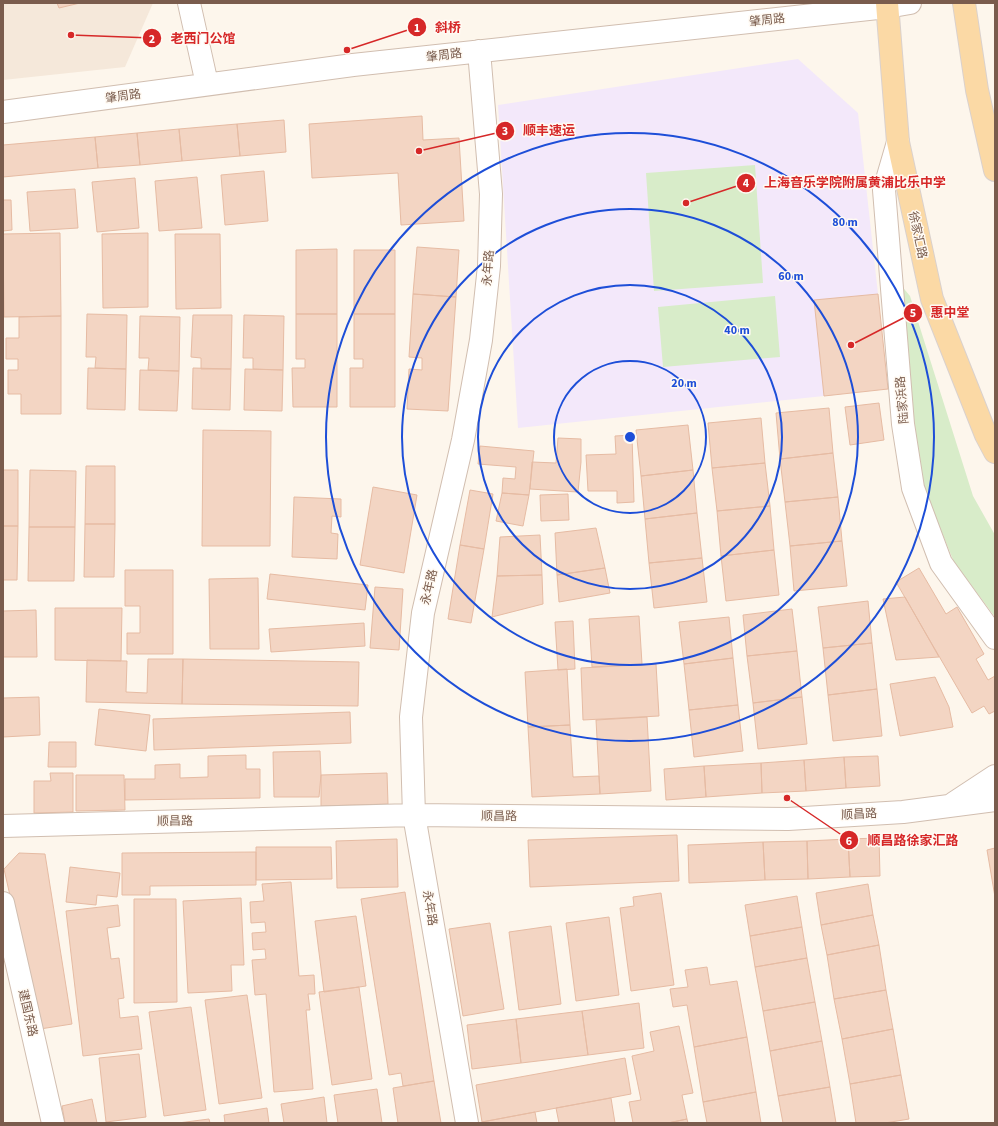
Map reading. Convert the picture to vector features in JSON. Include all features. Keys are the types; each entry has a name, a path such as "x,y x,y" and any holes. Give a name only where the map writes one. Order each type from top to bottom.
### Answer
{"main road":[{"path":"964,3 978,90 995,170"},
{"name":"徐家汇路","path":"887,5 898,142 932,299 986,435 995,452"}],"street":[{"path":"190,3 207,84"},
{"name":"肇周路","path":"3,112 353,65 910,3"},
{"name":"永年路","path":"467,1123 414,815 411,717 424,613 463,440 481,340 489,266 491,194 479,51"},
{"name":"陆家浜路","path":"898,142 884,190 903,424 913,488 941,564 995,638"},
{"path":"949,806 995,776"},
{"name":"顺昌路","path":"3,826 414,815 788,818 903,812 995,800"},
{"name":"建国东路","path":"3,903 53,1123"}],"shaded area":[{"path":"3,3 153,3 125,67 3,80"},
{"path":"798,59 858,113 878,294 814,301 824,396 518,428 498,105"}],"green space":[{"path":"755,165 763,283 654,291 646,173"},
{"path":"900,284 910,296 973,496 995,535 995,617 954,562 922,484 912,408"},
{"path":"775,296 780,357 663,367 658,307"}],"building":[{"path":"57,3 80,3 59,8"},
{"path":"422,116 423,140 459,138 464,221 401,225 398,173 312,178 309,124"},
{"path":"284,120 286,152 240,156 237,124"},
{"path":"237,124 240,156 182,161 179,129"},
{"path":"179,129 182,161 140,165 137,133"},
{"path":"137,133 140,165 98,168 95,137"},
{"path":"95,137 98,168 3,177 3,145"},
{"path":"264,171 268,221 225,225 221,175"},
{"path":"197,177 202,228 159,231 155,181"},
{"path":"135,178 139,228 97,232 92,182"},
{"path":"75,189 78,228 30,231 27,192"},
{"path":"3,200 11,200 12,230 3,231"},
{"path":"60,233 61,316 4,317 3,234"},
{"path":"148,233 148,307 103,308 102,234"},
{"path":"175,234 220,234 221,308 176,309"},
{"path":"417,247 459,250 456,297 413,294"},
{"path":"337,249 337,314 296,314 296,250"},
{"path":"354,250 395,250 395,314 354,314"},
{"path":"413,294 456,297 448,411 407,409 409,369 422,370 422,358 409,357"},
{"path":"878,294 888,389 824,396 814,300"},
{"path":"87,314 127,315 126,369 95,368 96,357 86,357"},
{"path":"296,314 337,314 337,407 293,407 292,368 305,368 305,359 296,359"},
{"path":"354,314 395,314 395,407 350,407 350,368 363,368 363,359 354,359"},
{"path":"193,315 232,315 231,369 201,369 201,358 191,357"},
{"path":"244,315 284,316 283,370 253,369 253,358 243,358"},
{"path":"61,316 61,414 21,414 21,394 8,394 8,370 18,370 18,359 6,359 6,338 19,338 19,317"},
{"path":"140,316 180,317 179,371 148,370 149,358 139,358"},
{"path":"88,368 126,369 125,410 87,409"},
{"path":"193,368 231,369 230,410 192,409"},
{"path":"245,369 283,370 282,411 244,410"},
{"path":"140,370 179,371 177,411 139,410"},
{"path":"879,403 884,440 850,445 845,407"},
{"path":"829,408 833,453 780,459 776,413"},
{"path":"761,418 765,463 712,468 708,423"},
{"path":"688,425 693,470 641,476 636,430"},
{"path":"203,430 271,431 270,546 202,546"},
{"path":"632,435 634,502 617,503 617,491 588,491 586,455 616,454 615,436"},
{"path":"558,438 581,439 581,462 578,492 530,489 532,462 556,463"},
{"path":"480,446 534,451 529,495 502,493 503,478 515,479 516,467 478,464"},
{"path":"833,453 838,497 785,502 780,459"},
{"path":"765,463 770,506 717,511 712,468"},
{"path":"86,466 115,466 115,524 85,524"},
{"path":"3,470 18,470 18,526 3,526"},
{"path":"30,470 76,471 75,527 29,527"},
{"path":"693,470 697,513 645,519 641,476"},
{"path":"373,487 417,495 404,573 360,565"},
{"path":"470,490 493,494 484,549 460,545"},
{"path":"502,493 529,495 523,526 496,521"},
{"path":"568,494 569,520 541,521 540,495"},
{"path":"294,497 341,499 341,517 332,516 331,533 338,534 337,559 292,557"},
{"path":"838,497 842,541 790,546 785,502"},
{"path":"770,506 774,550 721,556 717,511"},
{"path":"697,513 702,558 649,563 645,519"},
{"path":"85,524 115,524 114,577 84,577"},
{"path":"3,526 18,526 17,580 3,580"},
{"path":"29,527 75,527 74,581 28,581"},
{"path":"596,528 605,568 557,575 555,533"},
{"path":"540,535 542,575 497,576 500,537"},
{"path":"842,541 847,586 794,591 790,546"},
{"path":"460,545 484,549 471,623 448,619"},
{"path":"774,550 779,595 726,601 721,556"},
{"path":"702,558 707,602 654,608 649,563"},
{"path":"605,568 610,593 559,602 557,575"},
{"path":"919,568 946,614 957,607 984,654 976,659 988,680 995,676 995,711 989,714 984,706 972,713 896,582"},
{"path":"125,570 173,570 173,654 127,654 127,633 140,633 140,606 125,606"},
{"path":"270,574 368,585 365,610 267,599"},
{"path":"542,575 543,604 492,617 497,576"},
{"path":"258,578 259,649 210,649 209,579"},
{"path":"375,587 403,589 399,650 370,648"},
{"path":"905,597 939,657 896,660 883,599"},
{"path":"868,601 872,643 823,648 818,607"},
{"path":"55,608 122,608 121,661 55,660"},
{"path":"792,609 797,651 747,656 743,615"},
{"path":"36,610 37,657 3,657 3,611"},
{"path":"639,616 642,664 592,667 589,619"},
{"path":"729,617 733,658 684,664 679,622"},
{"path":"573,621 575,669 558,670 555,622"},
{"path":"364,623 365,646 271,652 269,629"},
{"path":"872,643 877,689 828,695 823,648"},
{"path":"797,651 802,697 753,703 747,656"},
{"path":"733,658 738,705 689,710 684,664"},
{"path":"148,659 183,659 182,704 86,702 87,660 127,661 126,692 147,693"},
{"path":"183,659 359,662 358,706 182,704"},
{"path":"656,664 659,716 583,720 581,668"},
{"path":"567,669 570,725 528,727 525,672"},
{"path":"935,677 949,707 953,727 900,736 890,684"},
{"path":"877,689 882,736 833,741 828,695"},
{"path":"39,697 40,735 3,737 3,698"},
{"path":"802,697 807,744 758,749 753,703"},
{"path":"738,705 743,751 694,757 689,710"},
{"path":"99,709 150,715 146,751 95,745"},
{"path":"350,712 351,743 154,750 153,719"},
{"path":"647,717 651,791 600,794 596,720"},
{"path":"570,725 573,777 599,776 600,794 532,797 528,727"},
{"path":"49,742 76,742 76,767 48,767"},
{"path":"320,751 321,775 319,797 274,797 273,752"},
{"path":"246,755 246,769 260,769 260,798 125,800 125,779 155,779 155,765 180,764 180,778 208,777 208,756"},
{"path":"878,756 880,786 846,788 844,757"},
{"path":"844,757 846,788 806,791 804,760"},
{"path":"804,760 806,791 762,793 761,763"},
{"path":"761,763 762,793 706,797 704,766"},
{"path":"704,766 706,797 666,800 664,769"},
{"path":"50,773 73,773 73,812 34,813 34,781 51,781"},
{"path":"387,773 388,804 321,806 321,775"},
{"path":"76,775 124,775 125,810 76,811"},
{"path":"677,835 679,881 530,887 528,840"},
{"path":"879,838 880,876 850,877 848,839"},
{"path":"397,839 398,887 337,888 336,841"},
{"path":"848,839 850,877 808,879 807,841"},
{"path":"807,841 808,879 765,880 763,842"},
{"path":"763,842 765,880 689,883 688,845"},
{"path":"256,847 331,847 332,879 256,880"},
{"path":"995,848 995,897 987,850"},
{"path":"256,852 256,885 150,886 150,895 122,895 122,853"},
{"path":"19,853 45,854 72,1024 40,1029 4,869"},
{"path":"70,867 120,873 117,897 97,895 96,905 66,902"},
{"path":"291,882 299,976 314,975 315,994 308,994 310,1010 306,1010 313,1089 274,1092 266,994 255,995 252,960 266,959 265,949 253,950 252,933 266,932 265,922 251,923 250,902 264,901 262,884"},
{"path":"868,884 873,915 821,925 816,893"},
{"path":"405,892 434,1081 403,1086 401,1073 389,1075 361,899"},
{"path":"661,893 674,985 631,991 620,908 634,906 633,897"},
{"path":"797,896 802,927 750,936 745,905"},
{"path":"241,898 244,965 231,965 232,991 188,993 183,901"},
{"path":"134,899 176,899 177,1002 134,1003"},
{"path":"118,905 120,926 107,928 111,959 119,958 124,998 118,999 120,1018 138,1016 142,1049 83,1056 66,911"},
{"path":"873,915 879,945 827,955 821,925"},
{"path":"356,916 366,986 324,992 315,921"},
{"path":"609,917 619,995 576,1001 566,923"},
{"path":"490,923 504,1009 463,1016 449,929"},
{"path":"551,926 561,1004 519,1010 509,932"},
{"path":"802,927 807,958 755,967 750,936"},
{"path":"879,945 886,990 834,999 827,955"},
{"path":"807,958 815,1002 763,1011 755,967"},
{"path":"707,967 710,985 737,981 747,1037 694,1047 687,1005 673,1007 670,989 688,987 685,970"},
{"path":"359,987 372,1079 332,1085 319,992"},
{"path":"886,990 893,1029 842,1039 834,999"},
{"path":"247,995 262,1098 219,1104 205,1000"},
{"path":"815,1002 822,1041 770,1051 763,1011"},
{"path":"639,1003 644,1048 588,1055 582,1011"},
{"path":"191,1007 206,1110 164,1116 149,1012"},
{"path":"582,1011 588,1055 521,1063 516,1019"},
{"path":"516,1019 521,1063 472,1069 467,1025"},
{"path":"679,1026 693,1093 682,1095 687,1119 668,1123 633,1123 629,1102 641,1100 632,1056 654,1051 650,1032"},
{"path":"893,1029 901,1075 850,1084 842,1039"},
{"path":"747,1037 756,1092 703,1102 694,1047"},
{"path":"822,1041 830,1087 778,1096 770,1051"},
{"path":"139,1054 146,1117 106,1122 99,1058"},
{"path":"625,1058 631,1094 482,1122 476,1085"},
{"path":"901,1075 909,1119 885,1123 856,1123 850,1084"},
{"path":"434,1081 441,1123 398,1123 393,1088"},
{"path":"830,1087 836,1123 783,1123 778,1096"},
{"path":"377,1089 382,1123 338,1123 334,1095"},
{"path":"756,1092 761,1123 707,1123 703,1102"},
{"path":"324,1097 327,1123 284,1123 281,1104"},
{"path":"611,1098 615,1123 559,1123 556,1108"},
{"path":"92,1099 97,1123 65,1123 62,1106"},
{"path":"267,1108 269,1123 225,1123 224,1115"},
{"path":"535,1112 537,1123 482,1122"},
{"path":"209,1119 210,1123 178,1123"},
{"path":"687,1119 688,1123 668,1123"}],"place":[{"name":"老西门公馆","path":"71,35"},
{"name":"斜桥","path":"347,50"},
{"name":"顺丰速运","path":"419,151"},
{"name":"上海音乐学院附属黄浦比乐中学","path":"686,203"},
{"name":"惠中堂","path":"851,345"},
{"name":"顺昌路徐家汇路","path":"787,798"}]}
